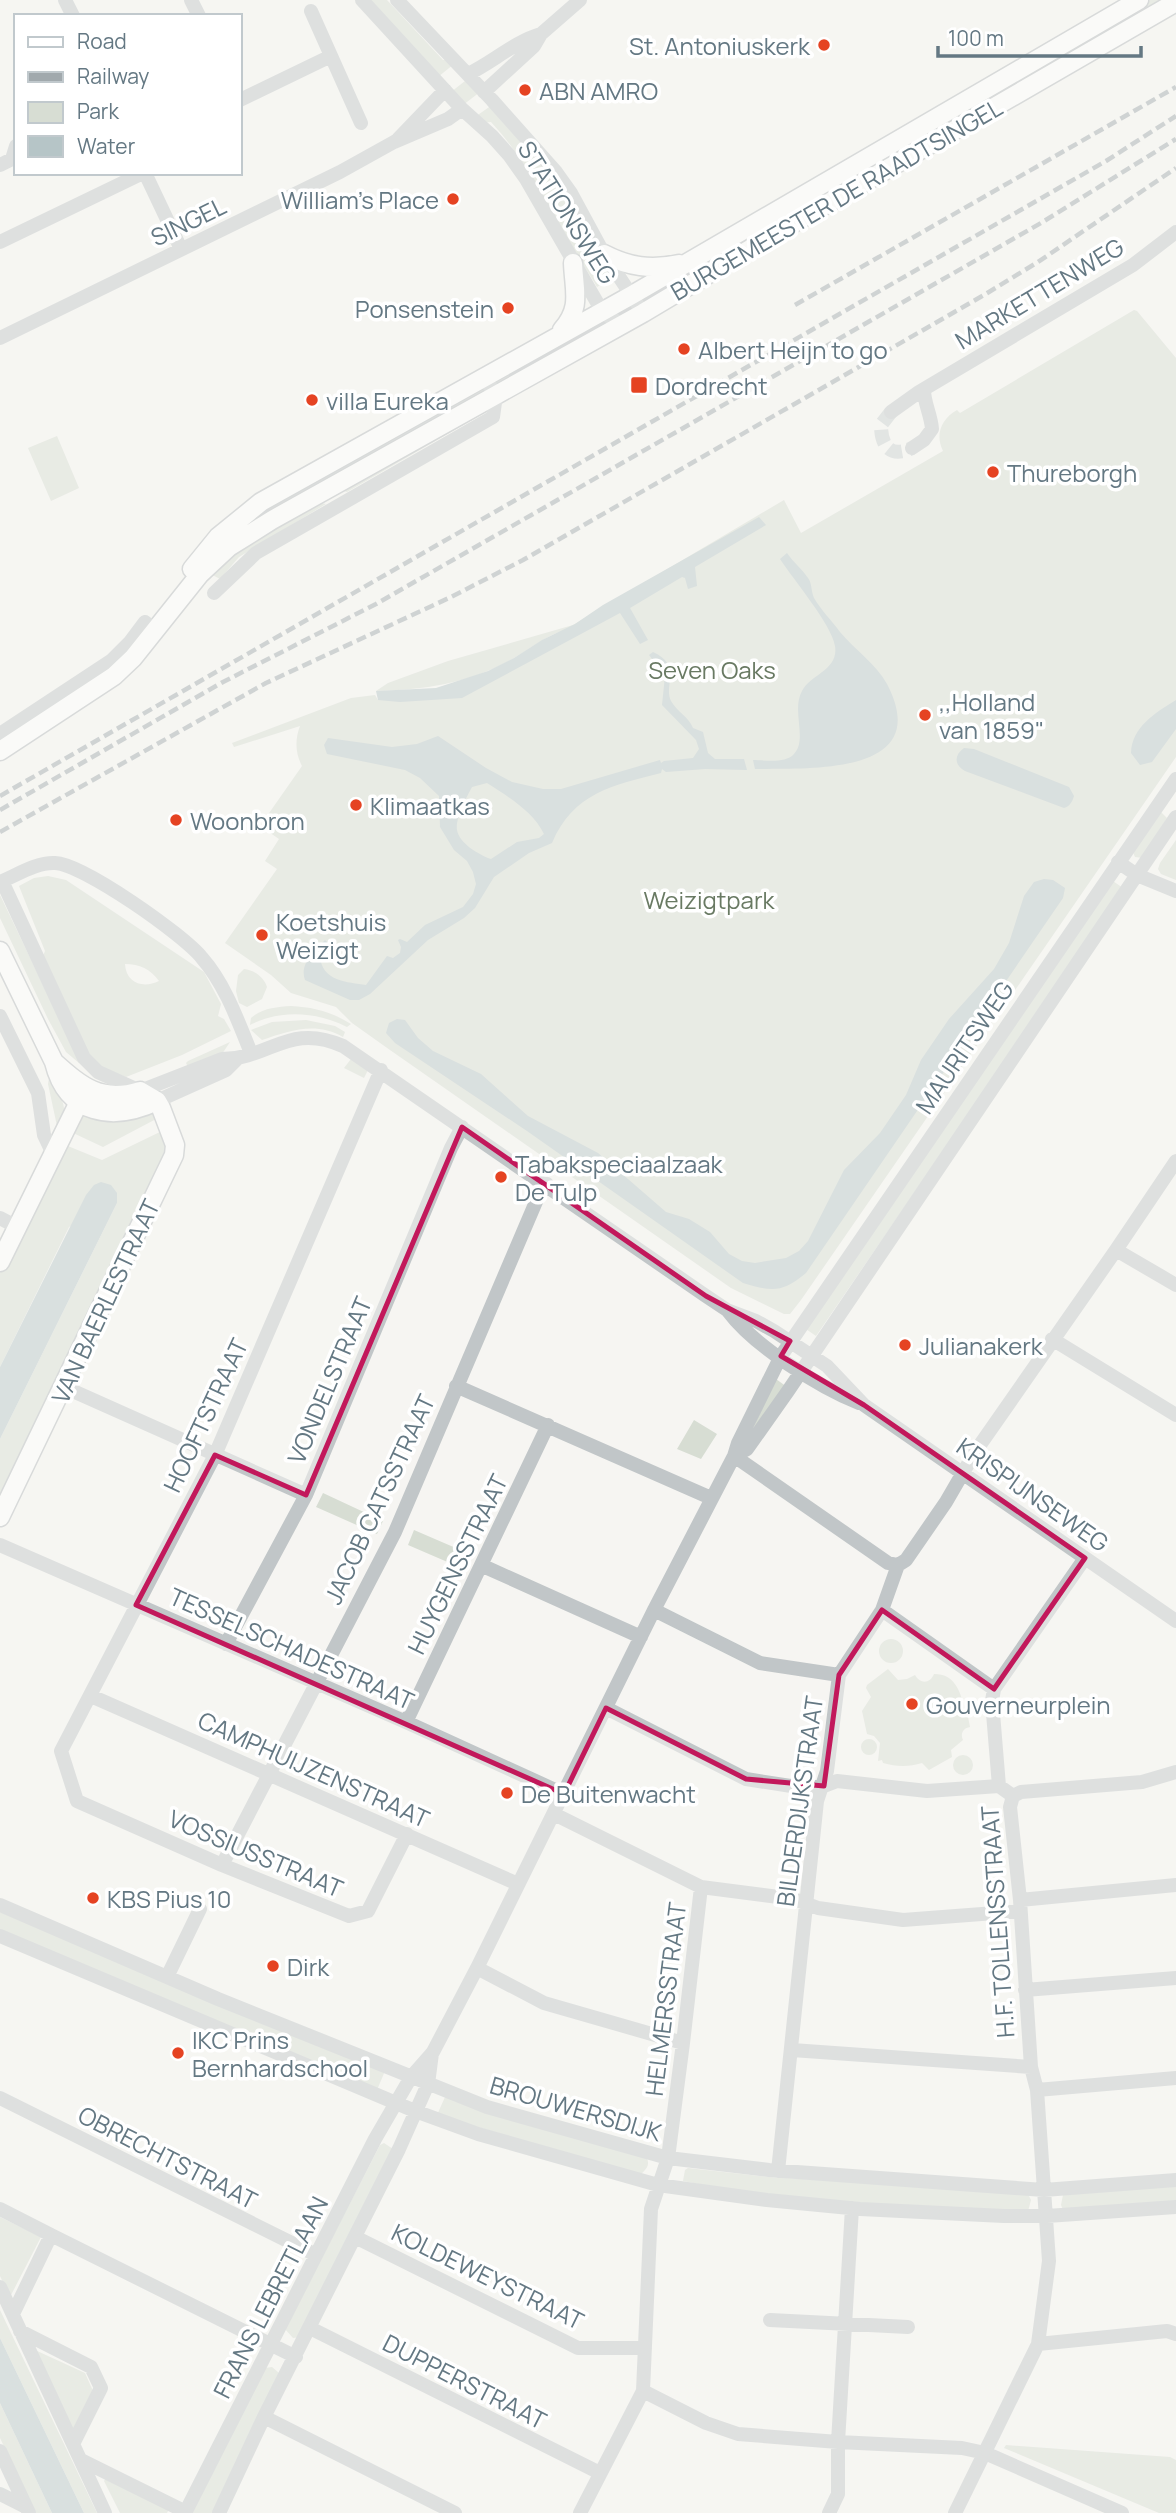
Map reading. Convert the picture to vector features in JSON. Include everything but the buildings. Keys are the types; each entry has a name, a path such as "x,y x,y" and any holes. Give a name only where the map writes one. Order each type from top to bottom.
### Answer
{"main road":[{"name":"BURGEMEESTER DE RAADTSINGEL","path":"0,751 114,676 133,657 149,626 185,589 218,537 261,502 632,295 1139,0"},
{"name":"BURGEMEESTER DE RAADTSINGEL","path":"196,571 272,520 643,313 1176,2"},
{"path":"604,254 627,265 643,268 689,262"},
{"path":"549,342 560,333 574,314 576,293 573,263"},
{"path":"0,951 54,1062 60,1082 79,1102 96,1111 118,1113 132,1111 157,1101"},
{"path":"54,1062 82,1086 100,1094 118,1096 140,1091 157,1101"},
{"name":"VAN BAERLESTRAAT","path":"0,1517 174,1155 175,1145 157,1101"},
{"path":"0,1262 79,1102"}],"street":[{"name":"STATIONSWEG","path":"362,0 462,109 492,135 515,163 602,311"},
{"name":"STATIONSWEG","path":"397,0 468,74 572,193 604,254 643,313"},
{"path":"484,92 534,46 541,34 580,0"},
{"path":"311,11 361,123"},
{"path":"468,74 526,39 541,34"},
{"path":"242,99 331,56"},
{"name":"SINGEL","path":"394,142 446,90"},
{"name":"SINGEL","path":"0,338 340,172 462,109"},
{"path":"0,165 12,159 14,152"},
{"path":"0,242 140,175"},
{"path":"145,175 181,249"},
{"name":"MARKETTENWEG","path":"891,412 1133,265 1176,232"},
{"path":"602,311 621,325"},
{"path":"196,571 217,590 256,553 493,417 496,395 485,379"},
{"path":"912,448 924,440 932,429 924,390"},
{"name":"BURGEMEESTER DE RAADTSINGEL","path":"0,734 112,660 149,626"},
{"name":"MAURITSWEG","path":"734,1456 790,1341 1118,862 1171,794 1176,779"},
{"name":"MAURITSWEG","path":"734,1456 747,1448 801,1370 1176,817"},
{"path":"1118,862 1137,875 1176,891"},
{"path":"237,1059 222,1059 140,1091 98,1072 84,1058 1,881 44,863 58,863 79,869 147,913 202,957 214,975 251,1053"},
{"path":"0,1016 38,1093 45,1140 53,1154"},
{"name":"KRISPIJNSEWEG","path":"237,1059 283,1041 306,1036 326,1038 342,1045 727,1310 756,1321 811,1355 831,1369 864,1405 1176,1621"},
{"path":"157,1101 226,1070 237,1059"},
{"name":"HOOFTSTRAAT","path":"68,1772 61,1752 215,1455 381,1070"},
{"name":"VONDELSTRAAT","path":"226,1644 306,1496 462,1127"},
{"name":"BILDERDIJKSTRAAT","path":"778,2171 817,1801 824,1786 839,1675 882,1610 898,1565 906,1560 975,1452 1176,1161"},
{"name":"JACOB CATSSTRAAT","path":"222,1865 395,1532 538,1197 547,1184"},
{"path":"0,1218 17,1227"},
{"path":"1116,1250 1176,1285"},
{"name":"KRISPIJNSEWEG","path":"727,1310 744,1330 801,1370 841,1396 864,1405"},
{"path":"1052,1339 1176,1415"},
{"path":"456,1386 711,1498"},
{"path":"64,1387 306,1496"},
{"name":"HUYGENSSTRAAT","path":"406,1722 483,1566 548,1425"},
{"path":"433,2052 734,1456 888,1563 898,1565"},
{"name":"TESSELSCHADESTRAAT","path":"0,1545 564,1794"},
{"path":"882,1610 994,1689 1085,1558"},
{"path":"483,1566 641,1637"},
{"path":"654,1610 760,1663 839,1675"},
{"name":"H.F. TOLLENSSTRAAT","path":"955,2513 1038,2344 1049,2261 1037,2090 1031,2067 1010,1807 1013,1796 999,1786 992,1701 994,1689"},
{"name":"CAMPHUIJZENSTRAAT","path":"91,1696 518,1884"},
{"path":"606,1708 746,1779 804,1787 837,1782 927,1791 999,1786"},
{"name":"VOSSIUSSTRAAT","path":"68,1772 77,1801 222,1865 349,1916 368,1911 407,1834"},
{"path":"1013,1796 1021,1792 1142,1782 1176,1772"},
{"path":"554,1814 701,1887 794,1899 818,1908 903,1920 1176,1885"},
{"name":"HELMERSSTRAAT","path":"643,2391 651,2209 668,2158 701,1887"},
{"name":"BROUWERSDIJK","path":"0,1905 167,1978 487,2107 668,2158 778,2171 1044,2190 1176,2180"},
{"path":"167,1978 200,1909"},
{"path":"0,1937 415,2112 478,2134 658,2185 852,2208 1047,2216 1176,2207"},
{"path":"477,1968 544,2003 684,2043"},
{"path":"1025,1990 1176,1978"},
{"path":"792,2049 1031,2067"},
{"name":"FRANS LEBRETLAAN","path":"186,2512 375,2139 411,2077 433,2052"},
{"name":"FRANS LEBRETLAAN","path":"223,2512 264,2417 296,2357 428,2084 433,2052"},
{"path":"1037,2090 1176,2078"},
{"name":"OBRECHTSTRAAT","path":"0,2098 316,2255"},
{"path":"829,2513 838,2494 838,2442 852,2208"},
{"path":"0,2209 296,2357"},
{"path":"13,2314 51,2235"},
{"name":"KOLDEWEYSTRAAT","path":"355,2237 578,2348 645,2348"},
{"path":"0,2287 105,2513"},
{"path":"769,2320 908,2327"},
{"name":"DUPPERSTRAAT","path":"310,2328 600,2473"},
{"path":"20,2331 91,2367 101,2388 73,2444"},
{"path":"1038,2344 1176,2333"},
{"path":"580,2513 643,2391 706,2423 738,2434 962,2448 985,2453 1122,2513"},
{"path":"264,2417 455,2513"},
{"path":"0,2451 28,2510"},
{"path":"81,2460 186,2512"},
{"path":"0,2494 28,2510"}],"highlighted area":[{"path":"462,1127 706,1296 790,1341 781,1356 864,1405 1085,1558 994,1689 882,1610 839,1675 824,1786 746,1779 606,1708 564,1794 136,1605 215,1455 306,1495"}],"green space":[{"path":"365,0 387,0 443,60 451,60 454,64 438,77"},
{"path":"1150,0 1164,0 732,252 729,245"},
{"path":"465,81 480,92 463,105 451,92"},
{"path":"492,105 549,168 612,278 597,287 514,150 491,122 480,123 475,117"},
{"name":"Weizigtpark","path":"1134,310 1176,358 1176,757 790,1314 784,1314 731,1288 352,1023 336,1007 291,993 271,975 225,943 277,869 265,861 279,839 260,826 302,766 296,746 300,726 234,747 232,743 351,698 375,695 378,700 438,691 506,666 562,631 481,674 430,687 376,691 388,683 448,661 573,625 784,500 801,533 943,451 941,428 951,414 957,410 960,413"},
{"path":"586,328 590,334 497,387 493,378"},
{"path":"483,387 483,395 223,540 265,505"},
{"path":"489,405 491,409 347,492 334,488"},
{"path":"57,436 79,488 51,501 28,448"},
{"path":"311,501 326,504 239,557 220,579 207,572"},
{"path":"1161,812 1167,818 1143,858 1135,857 1131,848"},
{"path":"1176,840 1176,880 1161,874 1158,869"},
{"path":"48,876 66,880 204,972 221,1004 218,1016 224,1019 231,1031 182,1055 126,1077 99,1067 90,1057 43,956 45,951 19,886 34,878","holes":["125,964 144,968 159,981 136,983 126,971"]},
{"path":"1110,879 1123,888 816,1336 803,1327"},
{"path":"0,895 79,1063 66,1052 48,1019 0,918"},
{"path":"244,969 258,975 267,987 262,999 247,1007 239,1003 236,991 238,975"},
{"path":"291,1006 322,1011 351,1024 347,1027 324,1018 299,1014 274,1016 250,1025 251,1018 260,1012"},
{"path":"306,1020 335,1026 345,1032 343,1037 322,1029 302,1029 262,1040 251,1030 272,1022"},
{"path":"230,1042 222,1054 188,1067 188,1061"},
{"path":"351,1059 368,1070 364,1078 344,1068"},
{"path":"50,1072 64,1107 62,1128 57,1126 48,1084"},
{"path":"152,1108 158,1118 103,1147 71,1132 79,1111"},
{"path":"164,1130 169,1155 0,1500 0,1439 117,1203 69,1227 0,1367 0,1270 63,1144 102,1160"},
{"path":"776,1379 787,1387 744,1447"},
{"path":"694,1420 717,1434 701,1459 677,1449"},
{"path":"323,1493 383,1521 377,1534 316,1507"},
{"path":"414,1530 472,1555 466,1570 408,1545"},
{"path":"891,1639 902,1646 903,1651 896,1662 891,1663 880,1656 879,1651 886,1640"},
{"path":"888,1669 898,1680 915,1675 925,1682 934,1674 947,1677 961,1695 970,1727 963,1732 963,1740 951,1750 952,1757 929,1770 922,1763 898,1766 878,1761 880,1743 874,1736 867,1734 862,1711 871,1697 866,1688"},
{"path":"869,1739 875,1741 875,1753 869,1755 863,1753 861,1747 863,1741"},
{"path":"963,1755 970,1758 973,1765 970,1772 963,1775 956,1772 953,1765 956,1758"},
{"path":"0,1912 385,2071 377,2090 0,1932"},
{"path":"445,2097 647,2158 648,2165 640,2175 437,2115"},
{"path":"384,2143 393,2149 301,2337 293,2338 285,2329 380,2145"},
{"path":"688,2168 769,2177 1027,2192 1031,2200 1027,2215 767,2197 683,2181"},
{"path":"1176,2185 1176,2203 1064,2212 1061,2205 1063,2195"},
{"path":"0,2217 41,2237 10,2297 0,2276"},
{"path":"0,2310 97,2513 84,2513 0,2338"},
{"path":"35,2350 85,2373 93,2391 73,2430"},
{"path":"272,2367 279,2373 280,2380 212,2513 192,2513 265,2368"},
{"path":"0,2403 52,2513 36,2513 0,2438"},
{"path":"1006,2445 1170,2457 1176,2460 1176,2513 1159,2513 1004,2448"},
{"path":"106,2478 169,2509 167,2513 120,2513 104,2481"}],"water":[{"path":"759,517 766,525 695,567 697,586 688,589 685,578 682,577 630,608 648,640 640,644 620,613 462,698 400,702 378,700 376,691 436,688 488,671 575,624 603,605"},
{"path":"787,553 809,580 814,598 820,607 887,684 897,714 894,736 881,751 859,761 833,766 755,769 753,760 780,760 794,754 800,741 798,707 802,691 829,666 835,654 835,646 827,626 780,559"},
{"path":"653,652 667,663 670,669 671,701 693,728 703,732 708,753 715,759 744,759 747,770 666,772 662,769 661,773 596,794 571,813 552,843 529,853 494,877 475,908 428,940 370,994 359,1000 350,1000 305,980 306,963 325,940 328,943 320,955 325,971 337,979 366,985 387,956 393,958 400,953 398,940 407,942 425,925 463,907 473,894 476,884 467,861 454,850 440,827 439,796 420,778 405,770 327,754 324,745 328,738 392,747 417,744 438,736 512,782 543,789 561,789 660,760 661,763 693,758 699,749 696,740 662,705 665,676 649,655","holes":["487,783 526,811 544,834 539,838 517,842 491,859 465,844 457,830 462,808 472,787"]},
{"path":"1176,700 1176,729 1152,762 1140,765 1131,753 1132,744 1140,728"},
{"path":"964,748 974,749 1069,787 1074,796 1064,808 965,771 957,760 958,754"},
{"path":"1053,880 1065,888 1063,898 806,1273 782,1288 761,1288 743,1283 527,1131 395,1043 386,1033 389,1023 397,1019 405,1020 418,1038 433,1051 481,1074 528,1116 598,1153 666,1212 689,1219 710,1232 729,1254 742,1261 755,1263 786,1258 799,1251 808,1241 844,1170 880,1133 906,1095 921,1060 949,1019 994,969 1009,943 1024,896 1034,882"},
{"path":"101,1182 111,1185 117,1193 117,1203 0,1439 0,1367 86,1195 94,1185"},
{"path":"0,2338 84,2513 52,2513 0,2403"}],"tunnel":[{"path":"891,412 881,425 885,445 898,452 912,448"}],"railway":[{"path":"795,305 1176,87"},
{"path":"0,796 1106,161 1176,116"},
{"path":"0,810 223,682 376,604 1041,223 1176,139"},
{"path":"0,832 266,683 451,597 523,560 984,295 1038,262 1176,168"}],"place":[{"name":"St. Antoniuskerk","path":"824,45"},
{"name":"ABN AMRO","path":"525,90"},
{"name":"William's Place","path":"453,199"},
{"name":"Ponsenstein","path":"508,308"},
{"name":"Albert Heijn to go","path":"684,349"},
{"name":"Dordrecht","path":"639,385"},
{"name":"villa Eureka","path":"312,400"},
{"name":"Thureborgh","path":"993,472"},
{"name":",,Holland van 1859\"","path":"925,715"},
{"name":"Klimaatkas","path":"356,805"},
{"name":"Woonbron","path":"176,820"},
{"name":"Koetshuis Weizigt","path":"262,935"},
{"name":"Tabakspeciaalzaak De Tulp","path":"501,1177"},
{"name":"Julianakerk","path":"905,1345"},
{"name":"Gouverneurplein","path":"912,1704"},
{"name":"De Buitenwacht","path":"507,1793"},
{"name":"KBS Pius 10","path":"93,1898"},
{"name":"Dirk","path":"273,1966"},
{"name":"IKC Prins Bernhardschool","path":"178,2053"}],"park label":[{"name":"Seven Oaks","path":"712,669"}]}
